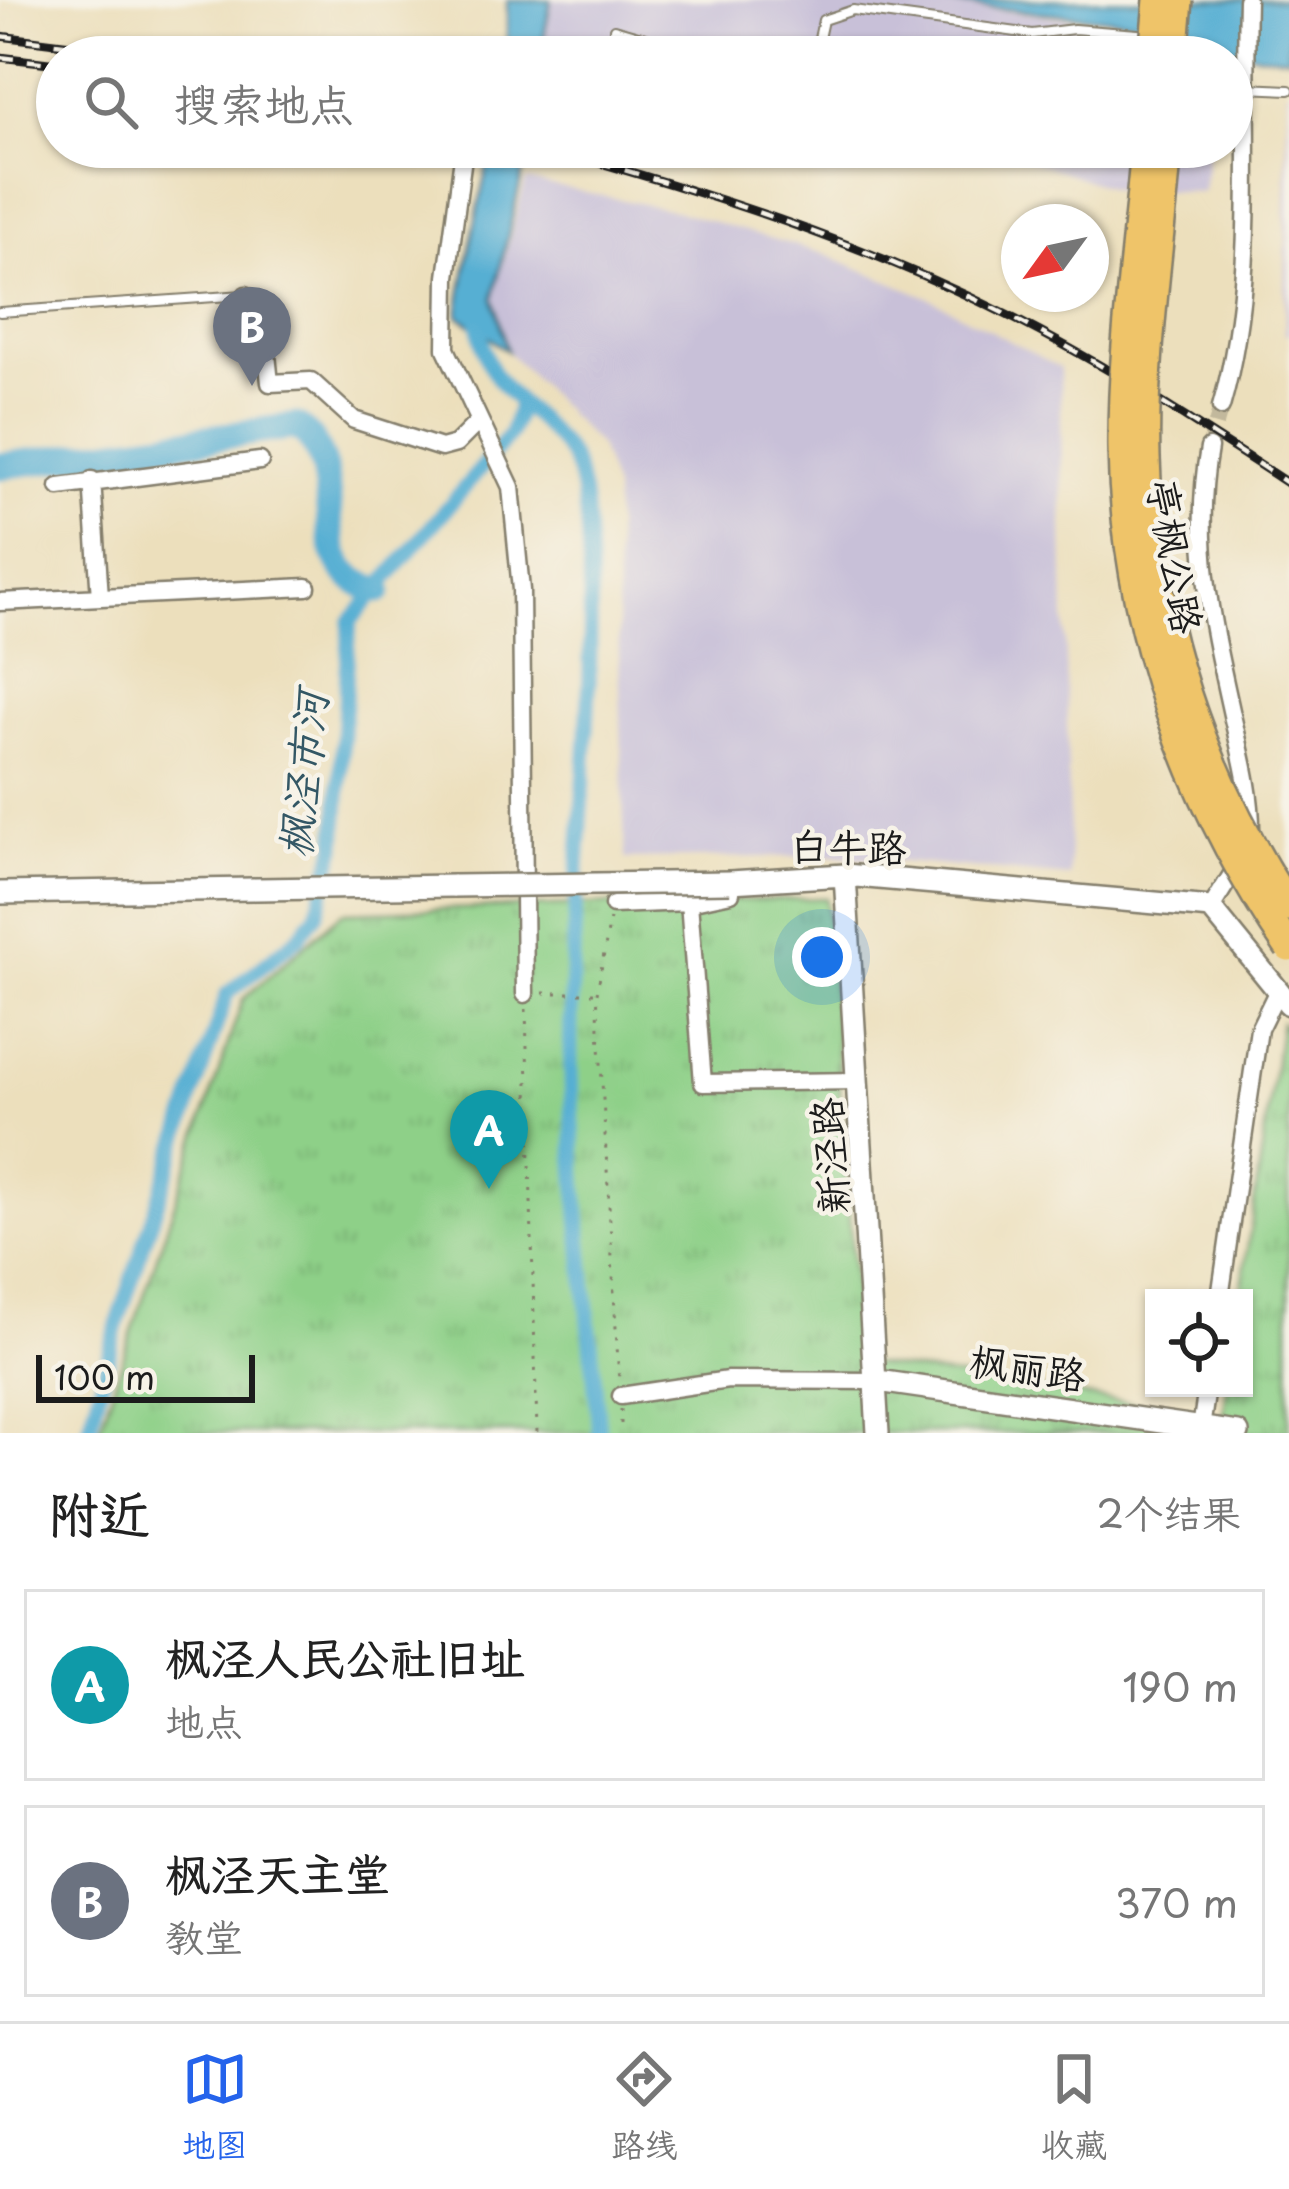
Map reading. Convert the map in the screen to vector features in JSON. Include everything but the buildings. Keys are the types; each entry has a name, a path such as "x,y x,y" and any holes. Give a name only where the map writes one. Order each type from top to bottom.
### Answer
{"highway":[{"path":"1155,36 1158,0"},
{"path":"1176,36 1179,0"},
{"name":"亭枫公路","path":"1143,168 1122,446 1134,559 1148,630 1188,766 1220,839 1289,948"},
{"name":"亭枫公路","path":"1166,168 1145,456 1166,625 1210,763 1289,907"}],"street":[{"path":"1244,36 1247,0"},
{"path":"462,168 447,278 446,349 511,487 521,590 525,994"},
{"path":"1221,407 1238,349 1245,292 1243,168"},
{"path":"246,295 263,316 269,383 311,381 354,420 441,448 480,429"},
{"path":"1209,448 1199,530 1203,582 1241,756 1252,833 1211,908 1284,997 1259,1029 1221,1289"},
{"path":"59,487 260,461"},
{"path":"92,480 100,597"},
{"path":"0,602 307,586"},
{"name":"白牛路","path":"0,893 730,882 845,875 1211,908"},
{"name":"新泾路","path":"845,875 878,1433"},
{"path":"613,905 689,902 731,893 730,882"},
{"path":"689,902 703,1083 859,1081"},
{"path":"620,1396 728,1380 878,1381"},
{"name":"枫丽路","path":"878,1381 1238,1433"},
{"path":"1201,1428 1206,1397"}],"lane":[{"path":"820,36 823,20 853,10 1032,34 1074,29 1152,36"},
{"path":"614,29 638,36"},
{"path":"1253,82 1289,90"},
{"path":"0,312 246,295"}],"path":[{"path":"613,905 597,993 621,1433"},
{"path":"537,1433 525,994 597,993"}],"shaded area":[{"path":"551,0 904,0 1075,19 1074,28 1145,36 544,36"},
{"path":"1289,90 1289,335 1285,333"},
{"path":"1052,168 1206,168 1203,192 1113,189"},
{"path":"526,180 677,211 821,253 930,298 1060,368 1070,877 836,856 625,859 614,490 599,446 507,351 493,298"}],"green space":[{"path":"826,898 860,1362 1223,1417 1226,1397 1253,1397 1253,1289 1241,1289 1281,1022 1289,1029 1289,1433 98,1433 243,999 343,912"}],"water":[{"path":"507,0 551,0 544,36 507,36"},
{"path":"904,0 1289,0 1289,57 1253,54 1253,36 1189,36 1135,21"},
{"path":"487,168 524,168 493,298 507,351 458,315"}],"waterway":[{"path":"477,310 481,339 497,377 571,458 586,518 590,664 571,1071 599,1433"},
{"name":"枫泾市河","path":"88,1433 119,1319 227,994 299,937 317,913 336,847 350,622 510,434 519,406"},
{"path":"0,466 297,426 315,445 324,468 332,542 339,563 354,579 379,590"}],"tunnel":[{"path":"1209,448 1221,407"}],"railway":[{"path":"0,36 36,41"},
{"path":"0,57 36,61"},
{"path":"617,168 780,220 951,288 1115,374 1289,484"}],"place":[{"name":"枫泾天主堂","path":"252,386"},
{"name":"枫泾人民公社旧址","path":"489,1189"}]}
